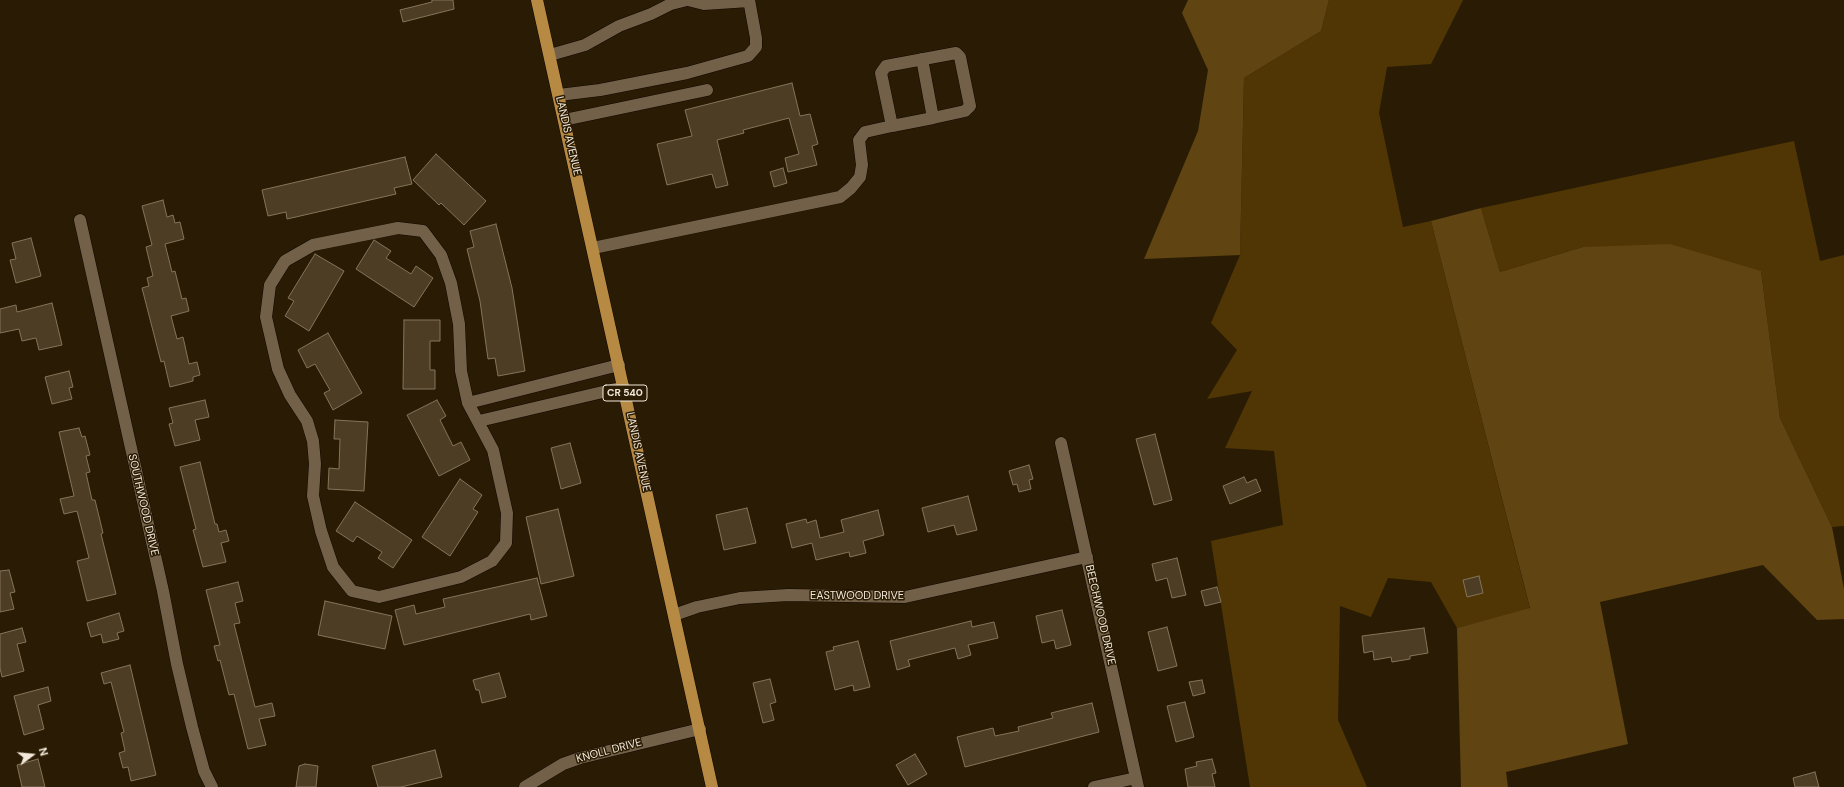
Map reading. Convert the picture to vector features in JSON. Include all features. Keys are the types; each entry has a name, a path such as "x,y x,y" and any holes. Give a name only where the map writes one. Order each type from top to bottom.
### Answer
{"main road":[{"name":"LANDIS AVENUE","path":"538,0 712,787"}],"street":[{"path":"550,55 585,45 603,37 619,26 652,14 671,4 688,0 704,4 749,0 756,38 756,47 748,56 687,73 600,90 559,95"},
{"path":"593,248 840,197 851,188 860,177 862,165 859,140 865,132 965,111 970,106 960,57 956,53 886,66 881,73 892,126"},
{"path":"922,59 933,118"},
{"path":"564,120 708,90"},
{"name":"SOUTHWOOD DRIVE","path":"80,220 163,591 176,664 204,771 212,787"},
{"path":"398,228 423,231 441,255 452,284 459,324 461,371 468,403 479,421 493,450 498,471 507,513 506,543 492,561 461,577 379,597 352,591 333,567 321,531 313,496 315,464 313,441 307,421 290,395 278,369 266,317 270,284 284,261 313,245 398,228"},
{"path":"468,403 619,365"},
{"path":"479,421 624,387"},
{"name":"BEECHWOOD DRIVE","path":"1061,443 1137,782"},
{"name":"EASTWOOD DRIVE","path":"674,615 697,607 740,598 788,595 905,597 1087,557"},
{"name":"KNOLL DRIVE","path":"525,787 563,764 580,758 700,729"},
{"path":"1094,787 1137,782"}],"shaded area":[{"path":"1188,0 1329,0 1321,31 1244,78 1240,255 1144,259 1198,131 1208,70 1182,13"},
{"path":"1329,0 1463,0 1431,64 1387,67 1379,113 1403,227 1431,221 1530,609 1457,628 1431,582 1388,578 1371,617 1340,606 1338,720 1367,787 1250,787 1211,541 1283,525 1274,451 1225,448 1252,391 1207,399 1237,350 1211,323 1240,255 1244,78 1321,31"},
{"path":"1794,141 1820,261 1844,255 1844,526 1832,527 1780,418 1761,271 1583,247 1500,272 1481,208"},
{"path":"1481,208 1500,272 1583,247 1670,244 1761,271 1780,418 1832,527 1844,589 1844,619 1817,620 1763,565 1600,602 1628,744 1506,772 1508,787 1461,787 1457,628 1530,608 1431,221"}],"building":[{"path":"432,0 453,0 454,9 403,22 400,10 432,2"},
{"path":"792,83 800,116 810,114 818,144 812,146 817,165 788,172 785,158 799,154 789,118 743,130 744,133 717,140 728,185 716,188 712,174 667,185 657,144 692,136 685,110"},
{"path":"436,154 486,201 464,225 441,203 439,205 413,180"},
{"path":"405,157 412,184 394,188 396,194 287,219 286,212 268,216 262,190"},
{"path":"783,168 787,183 774,187 770,172"},
{"path":"163,200 167,217 173,215 175,223 180,222 184,239 165,244 172,272 175,271 182,299 186,298 189,311 171,316 177,339 183,337 189,364 197,362 200,375 193,377 193,381 170,387 164,361 161,362 142,288 149,286 147,278 153,276 146,247 152,245 142,206"},
{"path":"496,224 512,288 525,371 498,376 495,358 488,359 480,301 467,249 474,247 470,231"},
{"path":"31,238 41,276 16,283 10,260 16,259 12,243"},
{"path":"374,240 391,251 386,258 411,274 416,266 433,278 414,307 356,269"},
{"path":"315,254 344,271 309,331 285,316 294,301 288,298"},
{"path":"52,303 62,345 39,350 36,338 22,341 19,329 0,333 0,309 16,305 17,312"},
{"path":"404,320 440,320 440,341 430,341 430,370 435,370 435,389 403,389"},
{"path":"328,333 362,393 333,410 324,393 330,390 315,364 307,368 298,350"},
{"path":"69,371 73,387 69,388 72,399 52,404 45,377"},
{"path":"205,400 209,417 195,420 200,440 175,446 169,424 173,423 169,408"},
{"path":"437,400 446,416 440,420 453,446 461,442 470,460 439,476 407,415"},
{"path":"335,420 368,422 364,491 328,489 329,468 339,469 340,439 334,439"},
{"path":"79,428 82,437 85,436 90,455 86,456 90,472 86,473 92,500 95,500 103,533 101,534 116,594 87,601 77,561 89,558 77,511 64,514 60,499 74,496 59,432"},
{"path":"1155,434 1172,500 1154,505 1136,439"},
{"path":"570,443 581,483 561,489 551,448"},
{"path":"200,462 215,524 217,524 219,532 226,530 229,541 221,543 226,562 203,567 193,530 196,529 180,467"},
{"path":"1029,465 1033,479 1029,480 1031,489 1019,492 1017,484 1013,485 1009,471"},
{"path":"1244,477 1247,483 1256,479 1261,491 1230,504 1223,486"},
{"path":"460,479 482,495 473,509 478,512 450,556 422,537"},
{"path":"968,496 977,530 957,535 954,525 928,532 922,508"},
{"path":"355,502 412,540 393,568 378,558 382,552 357,536 353,542 336,531"},
{"path":"747,508 756,543 724,550 716,515"},
{"path":"558,509 574,576 541,584 526,517"},
{"path":"878,510 884,535 863,541 866,553 850,557 849,552 816,560 812,543 792,548 786,524 806,519 807,523 816,520 820,538 844,532 841,520"},
{"path":"1177,558 1186,595 1172,598 1167,578 1156,581 1152,564"},
{"path":"9,570 15,592 10,593 14,609 0,612 0,571"},
{"path":"1479,576 1483,593 1467,597 1463,580"},
{"path":"537,578 547,616 531,620 530,614 404,645 395,610 414,605 416,614 445,607 443,599"},
{"path":"238,582 243,601 235,603 240,623 234,624 255,707 272,703 275,716 259,719 266,745 248,749 234,694 229,695 220,660 218,661 214,646 220,645 206,590"},
{"path":"1217,587 1221,602 1205,606 1201,591"},
{"path":"325,601 392,616 385,649 318,635"},
{"path":"1062,610 1071,645 1056,649 1054,640 1042,643 1036,616"},
{"path":"119,613 124,631 117,633 119,639 103,643 101,634 91,637 87,623"},
{"path":"971,621 972,627 994,622 998,638 968,645 971,655 958,659 955,648 908,660 910,666 897,670 890,641"},
{"path":"1167,627 1177,666 1158,671 1148,632"},
{"path":"22,628 26,642 17,644 24,671 2,677 0,668 0,634"},
{"path":"1424,628 1428,653 1410,656 1410,659 1392,662 1391,657 1374,660 1373,651 1364,653 1362,636"},
{"path":"858,641 870,687 854,691 853,685 835,690 826,652 834,650 833,647"},
{"path":"130,665 156,775 131,781 128,767 123,768 119,753 125,751 121,733 124,732 111,682 104,684 101,673"},
{"path":"499,673 506,697 482,703 479,690 476,690 473,680"},
{"path":"770,679 776,702 770,704 774,720 763,723 753,683"},
{"path":"1202,680 1205,693 1193,696 1189,682"},
{"path":"48,687 51,701 38,705 44,729 24,735 14,696"},
{"path":"1185,702 1194,737 1176,742 1167,706"},
{"path":"1092,703 1099,732 965,767 957,737 993,728 995,736 1019,731 1018,727 1053,718 1051,713"},
{"path":"435,750 442,777 401,787 378,787 372,766"},
{"path":"915,754 927,774 908,785 896,765"},
{"path":"38,759 45,787 22,787 17,765"},
{"path":"1212,759 1216,773 1212,774 1215,787 1188,787 1185,769 1197,766 1196,762"},
{"path":"305,764 318,766 316,787 296,787 299,766"},
{"path":"1815,772 1819,787 1795,787 1793,778"}]}
